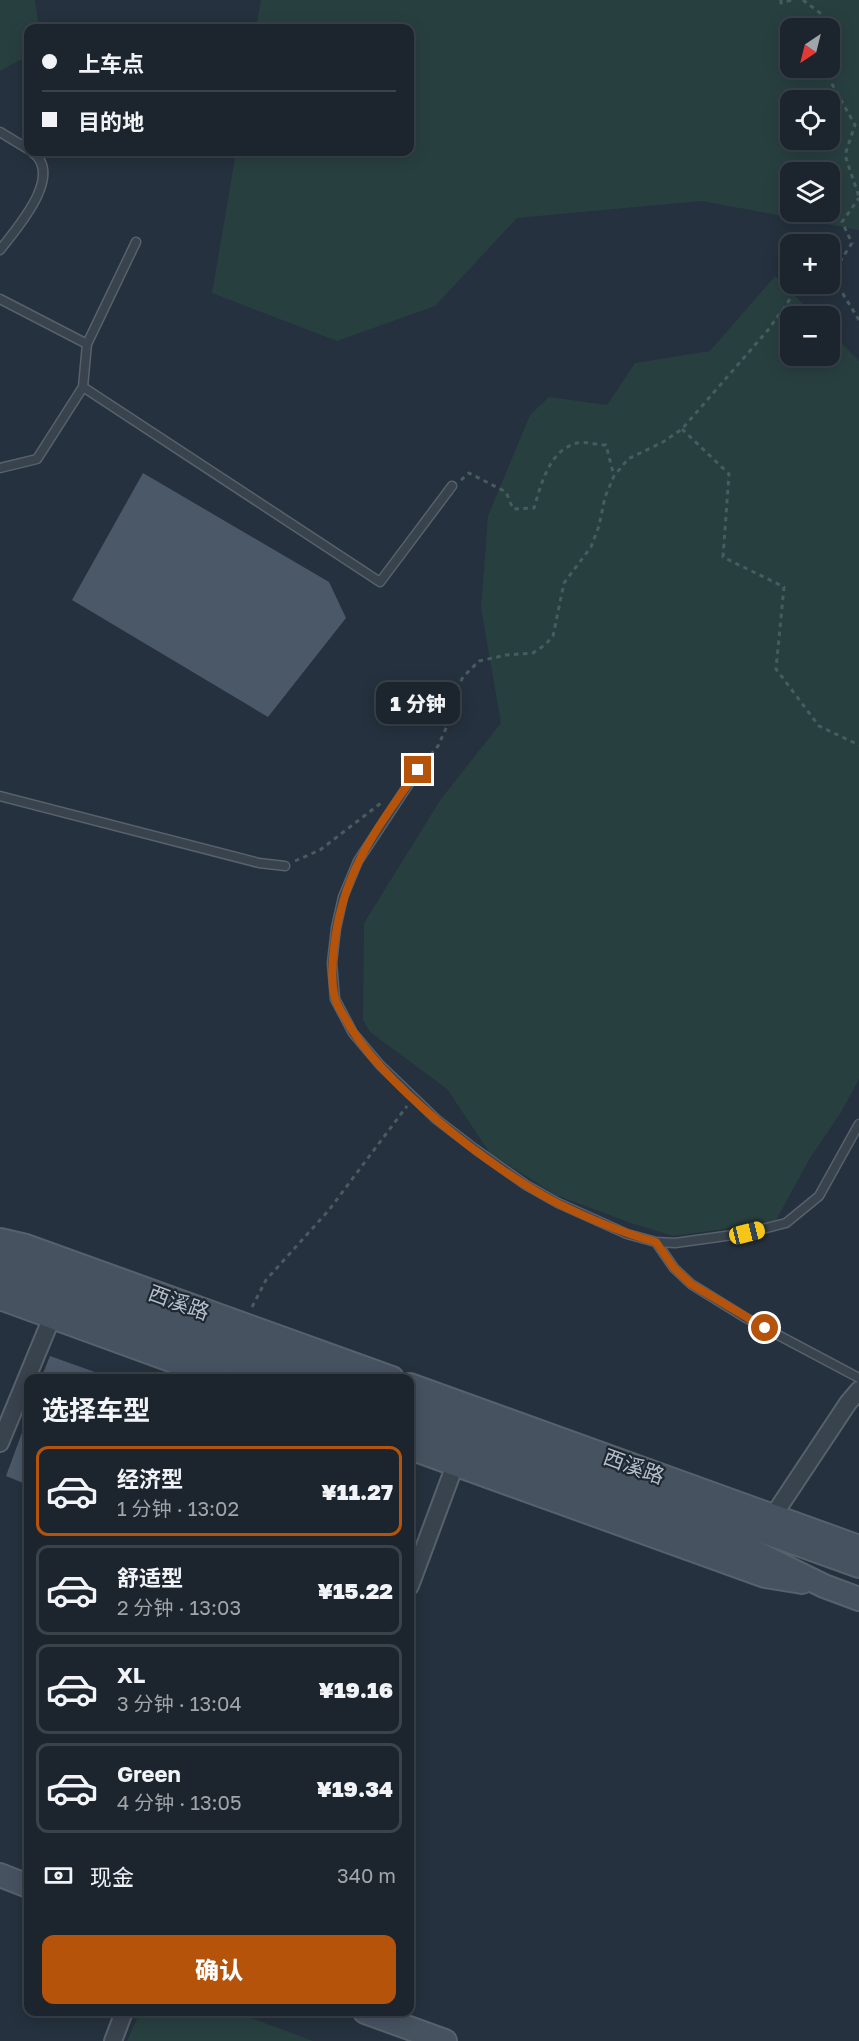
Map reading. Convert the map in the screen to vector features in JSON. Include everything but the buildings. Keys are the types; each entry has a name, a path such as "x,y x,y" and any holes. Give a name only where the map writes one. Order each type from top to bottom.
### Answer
{"street":[{"name":"西溪路","path":"0,1240 26,1246 381,1374"},
{"name":"西溪路","path":"0,1258 326,1374"},
{"name":"西溪路","path":"0,1277 268,1374"},
{"path":"0,1298 209,1374"},
{"path":"28,1374 52,1317"},
{"path":"0,1443 24,1385"},
{"name":"西溪路","path":"414,1386 859,1547"},
{"path":"772,1516 855,1399"},
{"name":"西溪路","path":"414,1406 859,1566"},
{"name":"西溪路","path":"414,1427 755,1552 824,1586 859,1599"},
{"name":"西溪路","path":"414,1450 765,1576 824,1586"},
{"path":"414,1575 455,1465"},
{"path":"0,1875 24,1884"},
{"path":"113,2041 122,2016"},
{"path":"376,2016 445,2041"}],"lane":[{"path":"0,132 24,146"},
{"path":"0,250 28,212 42,184 43,169 37,156"},
{"path":"0,468 36,459 83,387 87,344 136,242"},
{"path":"0,299 87,344"},
{"path":"83,387 380,582 452,486"},
{"path":"418,770 358,861 343,897 336,928 332,963 335,999 353,1033 380,1065 413,1098 475,1149 526,1185 586,1216 627,1234 656,1242 675,1244 747,1233 786,1223 819,1196 859,1124"},
{"path":"0,796 259,863 285,866"},
{"path":"656,1242 674,1268 691,1284 746,1318 859,1378"}],"path":[{"path":"781,0 781,3 792,0"},
{"path":"803,0 824,16 823,18"},
{"path":"829,78 855,125 845,155 859,198 842,222 852,243 840,262"},
{"path":"840,292 859,320"},
{"path":"418,770 438,746 448,724 453,696 463,677 479,661 506,655 533,653 553,636 564,583 591,547 599,526 604,497 614,476 628,459 663,442 682,429 768,330 794,294"},
{"path":"682,429 729,474 723,557 784,587 776,669 819,726 859,745"},
{"path":"452,486 468,473 506,492 513,509 534,508 543,477 560,453 577,443 606,445 614,476"},
{"path":"285,866 320,849 387,799"},
{"path":"244,1325 266,1280 329,1210 413,1098"}],"green space":[{"path":"0,0 35,0 38,24 24,24 24,58 0,71"},
{"path":"261,0 859,0 859,230 815,222 840,222 840,162 780,162 780,216 701,201 517,218 435,306 337,341 212,293 235,156 414,156 414,24 257,24"},
{"path":"775,276 780,281 780,294 793,294 805,306 780,306 780,366 840,366 840,341 859,361 859,1079 840,1114 810,1158 775,1222 673,1236 556,1195 490,1153 447,1089 370,1032 363,1020 364,923 441,799 501,723 481,608 488,516 530,415 549,397 607,405 635,363 710,351"},
{"path":"138,2016 246,2016 313,2041 127,2041"}],"route":[{"path":"418,770 358,861 343,897 336,928 332,963 335,999 353,1033 380,1065 413,1098 475,1149 526,1185 558,1203 627,1234 656,1242 674,1268 691,1284 765,1328"}]}
